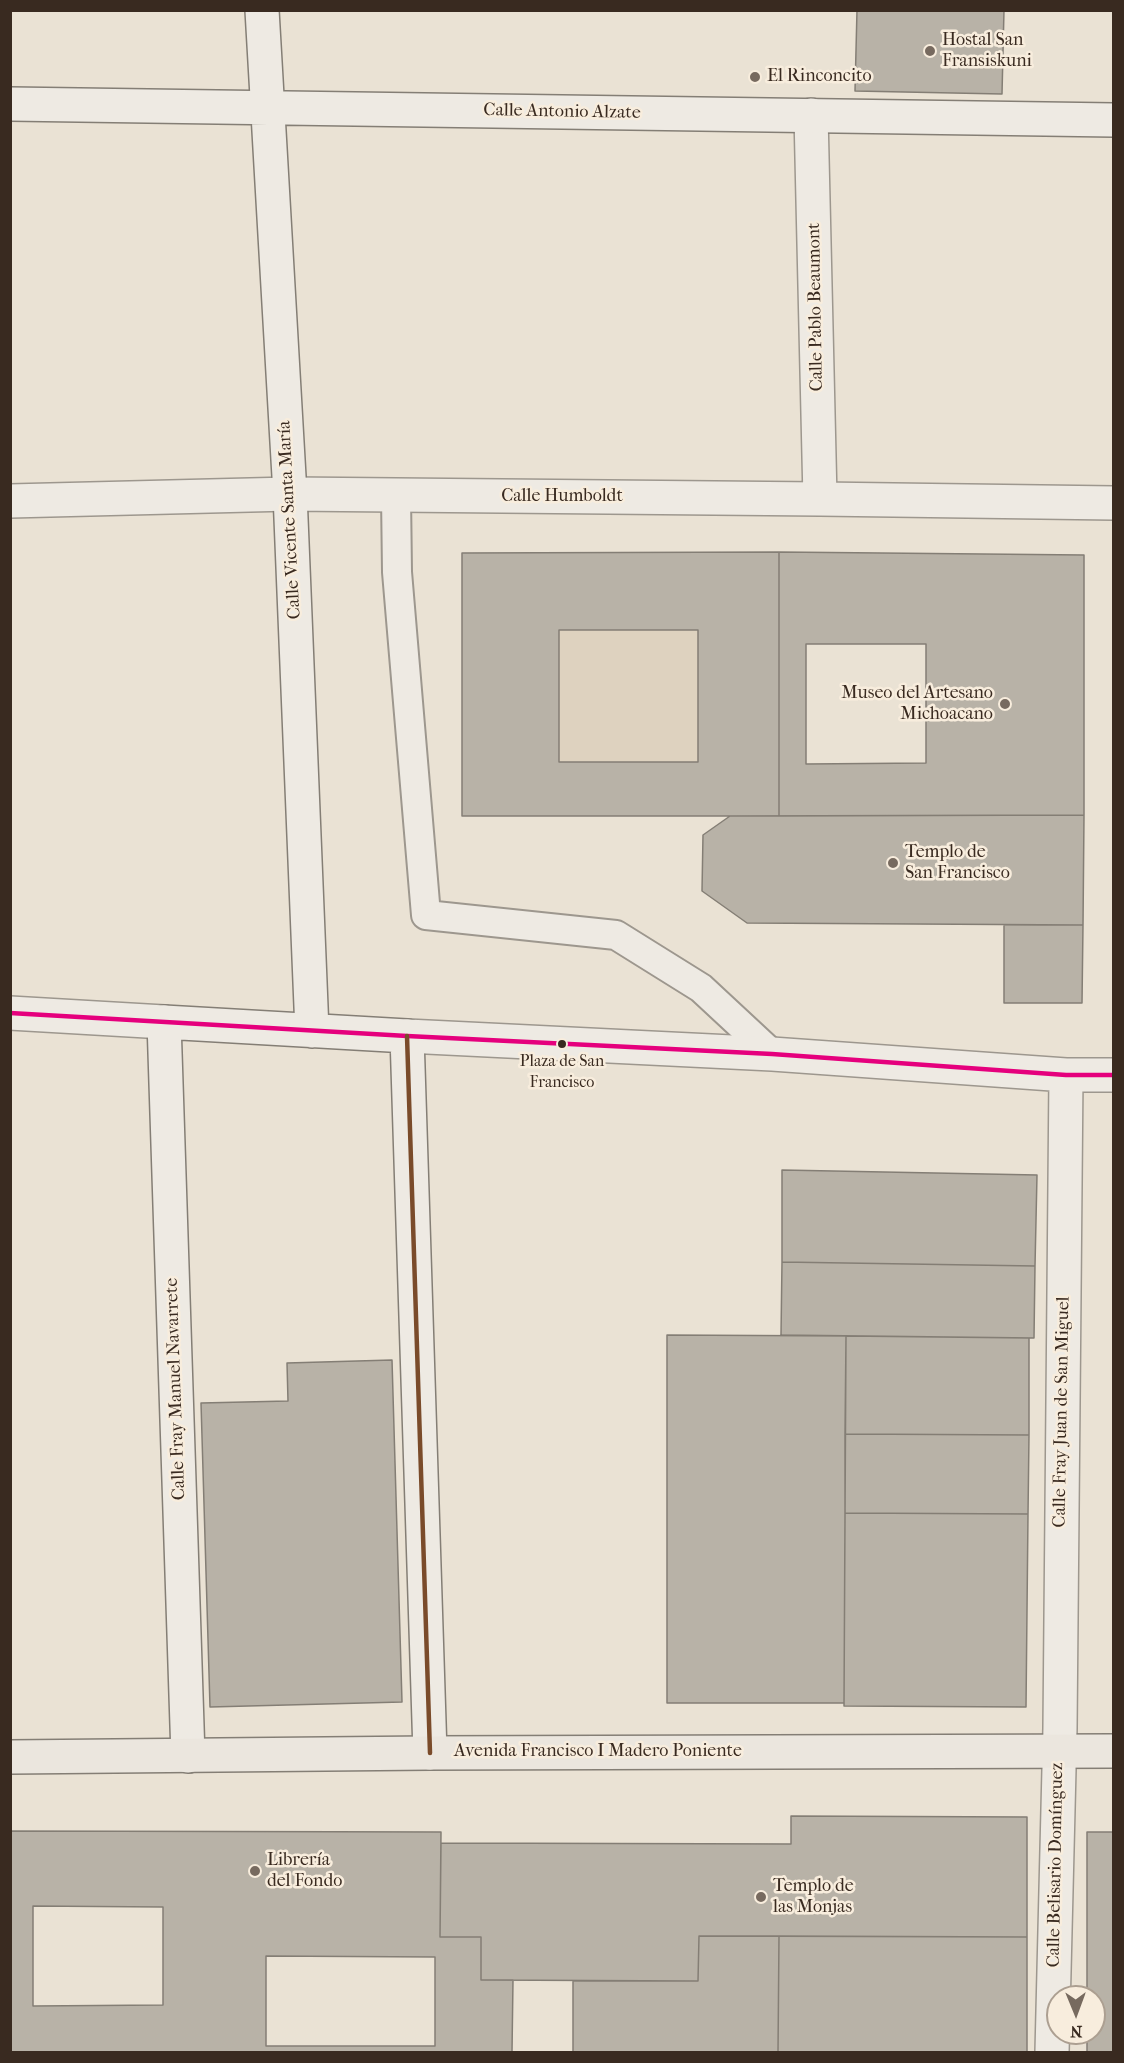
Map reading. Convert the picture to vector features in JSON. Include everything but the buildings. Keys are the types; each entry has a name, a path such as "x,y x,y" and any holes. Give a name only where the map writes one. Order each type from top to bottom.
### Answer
{"main road":[{"name":"Avenida Francisco I Madero Poniente","path":"10,1758 430,1753 1113,1750"}],"street":[{"name":"Calle Vicente Santa María","path":"262,10 290,494 312,1030"},
{"name":"Calle Antonio Alzate","path":"10,104 1113,120"},
{"name":"Calle Pablo Beaumont","path":"811,115 820,498"},
{"name":"Calle Humboldt","path":"10,501 290,494 1113,503"},
{"path":"10,1013 772,1054 1065,1075 1113,1075"},
{"name":"Calle Fray Manuel Navarrete","path":"164,1022 188,1756"},
{"path":"407,1036 430,1753"},
{"name":"Calle Fray Juan de San Miguel","path":"1059,1750 1065,1075"},
{"name":"Calle Belisario Domínguez","path":"1052,2052 1059,1750"}],"lane":[{"path":"396,496 397,572 426,915 616,935 701,988 772,1054"}],"shaded area":[{"path":"559,630 698,630 698,762 559,762"}],"transit line":[{"path":"10,1013 772,1054 1066,1075 1114,1075"},
{"path":"407,1036 430,1753"}],"place":[{"name":"Hostal San Fransiskuni","path":"930,51"},
{"name":"El Rinconcito","path":"755,77"},
{"name":"Museo del Artesano Michoacano","path":"1005,704"},
{"name":"Templo de San Francisco","path":"893,863"},
{"name":"Plaza de San Francisco","path":"562,1044"},
{"name":"Librería del Fondo","path":"255,1871"},
{"name":"Templo de las Monjas","path":"761,1897"}]}
